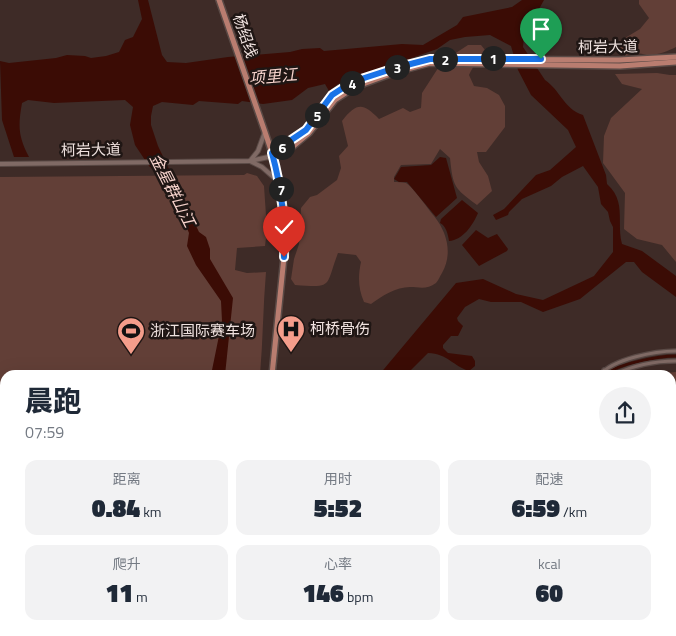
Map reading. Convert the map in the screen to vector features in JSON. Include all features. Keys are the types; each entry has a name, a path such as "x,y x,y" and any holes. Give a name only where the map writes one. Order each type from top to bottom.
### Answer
{"main road":[{"name":"杨绍线","path":"219,0 273,156 283,201 285,227 284,257 273,370"},
{"name":"柯岩大道","path":"273,156 306,130 332,95 352,82 430,59 619,60 676,57"},
{"name":"柯岩大道","path":"273,156 292,148 309,133 335,100 355,86 430,63 620,66 676,62"}],"street":[{"path":"265,132 258,151 250,161 262,167 279,181"},
{"name":"柯岩大道","path":"0,164 250,161 273,156"},
{"path":"604,370 624,361 666,351 676,351"},
{"path":"624,370 676,361"}],"shaded area":[{"path":"639,0 676,0 676,47 651,55 636,54 626,56 618,50 625,38 640,29 649,18 639,4"},
{"path":"468,45 481,45 485,50 469,75 474,86 487,88 499,95 505,106 505,127 486,152 477,152 479,162 488,176 492,191 477,205 463,195 454,181 450,158 440,149 431,164 401,165 394,177 394,182 406,183 412,189 439,222 445,236 448,251 447,258 437,282 426,287 394,290 371,304 364,302 359,282 361,262 356,255 338,253 326,283 316,286 295,285 291,279 294,259 299,244 301,208 310,197 317,195 337,180 341,168 339,156 348,146 342,121 352,110 360,107 369,110 379,119 403,108 410,112 421,108 422,93 442,62"},
{"path":"657,73 676,75 676,262 662,245 637,239 624,229 625,193 603,163 604,136 611,118 642,89 622,84 615,74"},
{"name":"浙江国际赛车场","path":"247,173 257,176 264,186 267,230 265,246 237,248 235,270 247,273 266,272 260,370 0,370 0,177 244,175"}],"water":[{"path":"138,0 148,0 162,55 167,62 186,63 228,57 290,52 302,49 320,48 324,51 402,44 423,45 457,25 463,17 512,7 522,0 544,0 524,36 523,47 545,80 571,108 583,115 606,175 607,184 617,198 622,244 642,251 676,276 676,297 642,272 634,262 626,262 580,299 543,312 521,302 491,302 479,299 465,307 457,318 463,326 458,336 451,336 443,345 443,348 448,353 472,356 475,366 470,370 446,358 428,353 411,370 383,370 456,283 483,279 516,294 543,300 594,276 613,252 613,227 608,212 601,204 598,187 583,166 562,177 551,186 522,199 508,215 496,220 493,215 504,209 536,175 550,170 576,147 568,130 531,95 518,70 511,46 490,35 465,37 450,40 437,49 338,84 329,91 325,84 308,88 292,100 263,104 242,101 238,104 199,101 193,105 162,102 153,106 151,125 158,146 199,232 206,237 210,249 210,259 233,298 226,370 212,370 222,321 221,301 196,265 187,246 189,233 165,174 156,172 149,166 135,145 130,125 133,107 125,100 54,103 28,100 22,103 20,125 21,137 29,157 14,157 2,120 0,61 9,63 67,55 91,58 106,56 119,52 125,40 133,37 142,19"},
{"path":"440,157 446,158 457,198 436,217 407,182 399,182 394,179 401,167 431,165"},
{"path":"462,200 478,213 463,235 449,241 445,228 440,223 441,219"},
{"path":"476,230 488,238 497,234 508,249 507,251 479,266 462,245"}],"waterway":[{"path":"613,370 649,359 676,356"}],"place":[{"name":"柯桥骨伤","path":"291,353"},
{"name":"浙江国际赛车场","path":"131,355"}],"route":[{"path":"284,257 285,227 283,201 272,153 306,130 332,95 352,82 430,59 541,59"}],"water label":[{"name":"项里江","path":"273,76"},
{"name":"金星群山江","path":"173,190"}]}
